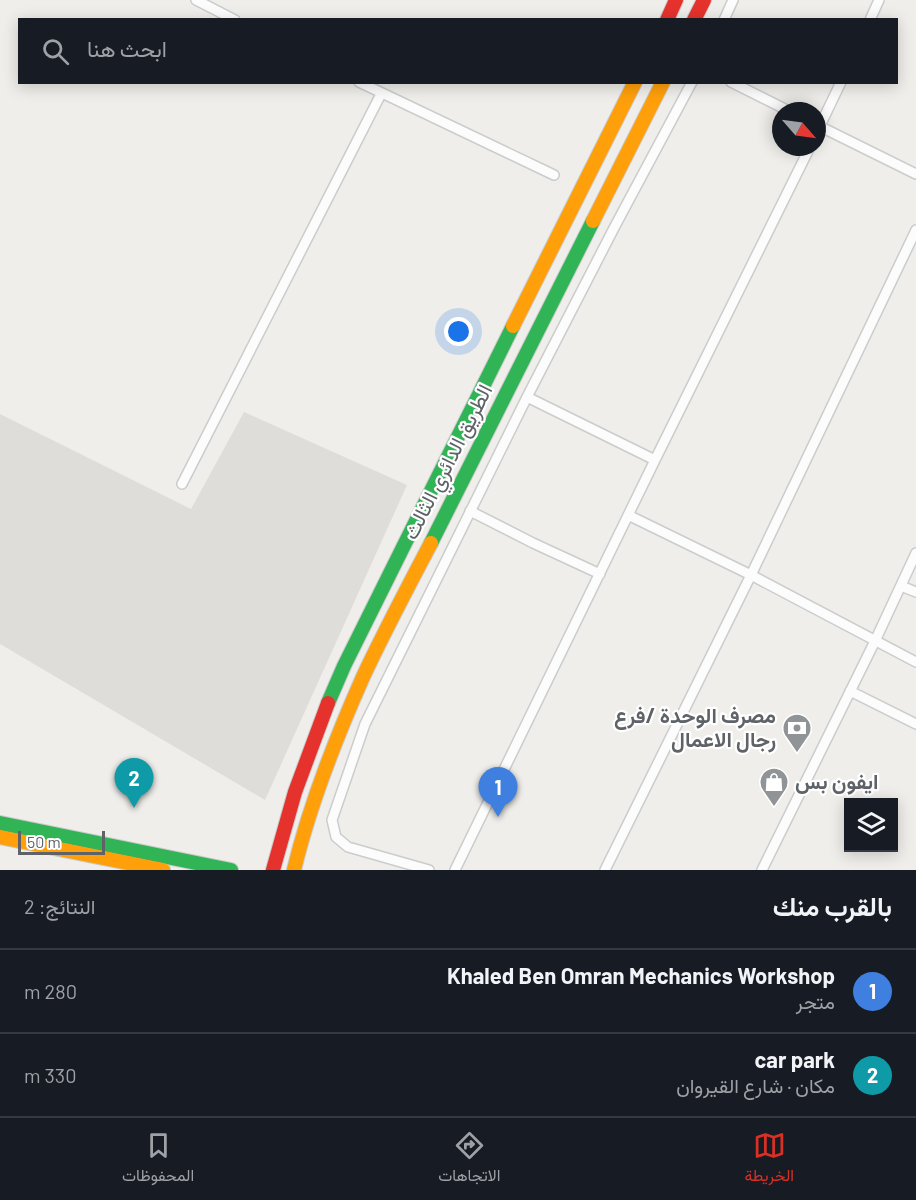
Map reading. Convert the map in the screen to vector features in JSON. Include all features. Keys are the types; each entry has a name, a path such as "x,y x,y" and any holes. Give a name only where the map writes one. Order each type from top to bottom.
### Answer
{"main road":[{"path":"667,18 676,0"},
{"path":"695,18 704,0"},
{"name":"الطريق الدائري الثالث","path":"273,870 294,795 344,666 634,84"},
{"name":"الطريق الدائري الثالث","path":"294,870 313,802 343,721 364,675 662,84"},
{"path":"0,823 231,870"},
{"path":"0,837 163,870"}],"street":[{"path":"196,0 231,18"},
{"path":"725,18 733,0"},
{"path":"871,18 879,0"},
{"path":"363,84 554,175"},
{"path":"429,870 348,847 336,837 332,820 365,724 527,398 691,84"},
{"path":"735,84 772,102"},
{"path":"826,112 840,84"},
{"path":"182,484 381,94"},
{"path":"826,132 916,174"},
{"path":"455,870 806,156"},
{"path":"605,870 751,575 916,230"},
{"path":"527,398 655,460"},
{"path":"470,511 600,574"},
{"path":"628,515 751,575 916,663"},
{"path":"762,870 916,553"},
{"path":"901,586 916,592"},
{"path":"850,691 916,724"}],"shaded area":[{"path":"244,412 407,485 265,800 0,644 0,414 191,509"}],"traffic: fast":[{"path":"431,543 593,221"},
{"path":"328,703 344,666 513,326"},
{"path":"0,823 231,870"}],"traffic: slow":[{"path":"513,326 634,84"},
{"path":"593,221 662,84"},
{"path":"294,870 315,796 343,724 371,660 431,543"},
{"path":"0,837 163,870"}],"traffic: jam":[{"path":"668,18 676,0"},
{"path":"695,18 704,0"},
{"path":"273,870 295,792 328,703"}],"place":[{"name":"مصرف الوحدة /فرع رجال الاعمال","path":"797,754"},
{"name":"car park","path":"134,808"},
{"name":"ايفون بس","path":"774,808"},
{"name":"Khaled Ben Omran Mechanics Workshop","path":"498,817"}]}
